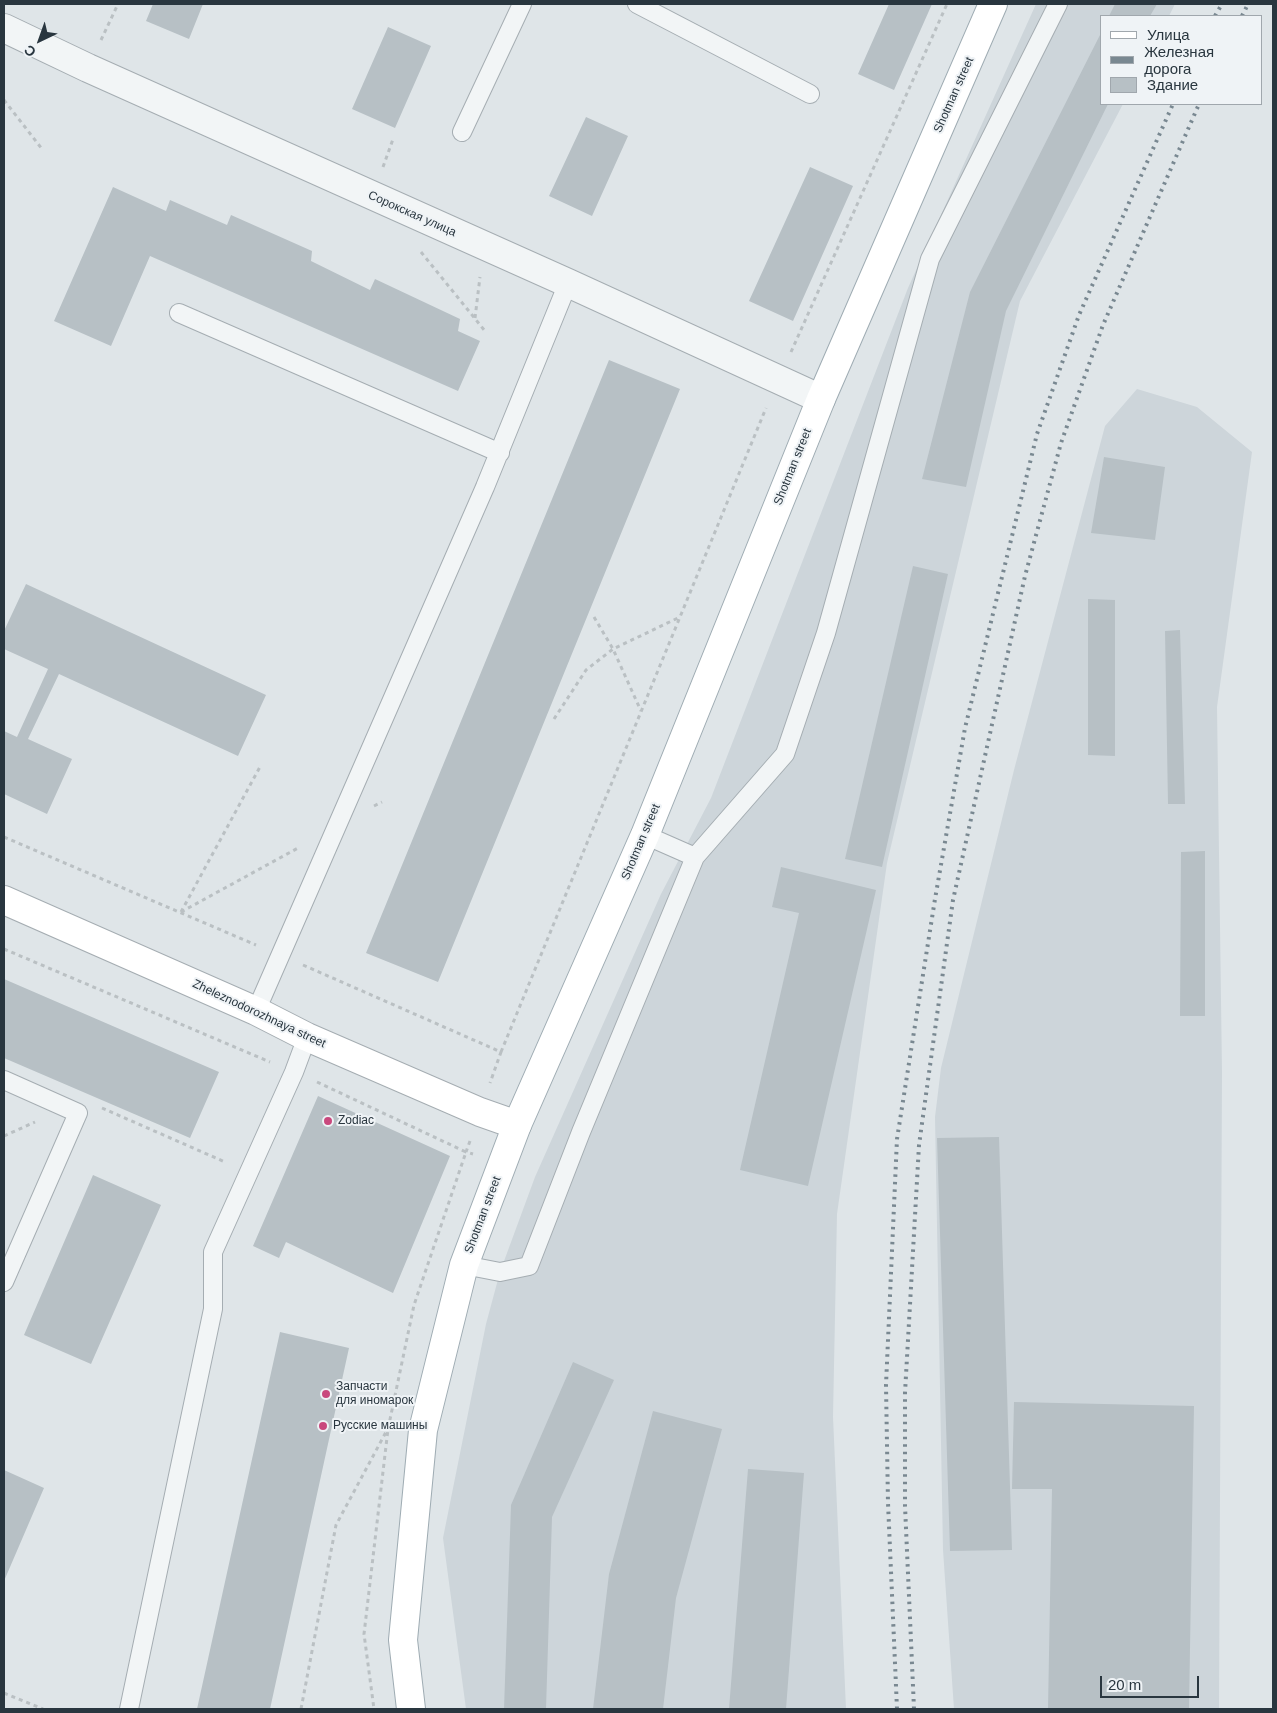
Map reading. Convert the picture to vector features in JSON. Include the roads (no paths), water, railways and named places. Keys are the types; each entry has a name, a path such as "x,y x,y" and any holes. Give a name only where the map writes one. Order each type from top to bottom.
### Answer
{"main road":[{"name":"Shotman street","path":"411,1709 403,1640 424,1430 464,1265 516,1125 645,835 821,400 993,4"},
{"name":"Zheleznodorozhnaya street","path":"4,900 256,1011 307,1037 480,1112 516,1125"}],"street":[{"name":"Сорокская улица","path":"4,28 88,68 568,283 821,400"}],"lane":[{"path":"462,132 522,4"},
{"path":"638,4 810,94"},
{"path":"464,1265 500,1272 529,1266 581,1132 694,857 785,754 826,633 930,259 1058,4"},
{"path":"256,1011 500,453 568,283"},
{"path":"178,313 500,453"},
{"path":"645,835 694,857"},
{"path":"129,1709 213,1309 213,1252 294,1072 307,1037"},
{"path":"4,1080 78,1113 4,1282"}],"railway":[{"path":"1216,15 1222,4"},
{"path":"1242,15 1248,4"},
{"path":"897,1709 888,1503 886,1385 897,1139 935,899 965,728 1037,434 1079,315 1173,105"},
{"path":"914,1709 905,1506 905,1393 919,1145 953,900 1025,576 1061,443 1103,325 1199,105"}],"place":[{"name":"Zodiac","path":"328,1121"},
{"name":"Запчасти для иномарок","path":"326,1394"},
{"name":"Русские машины","path":"323,1426"}]}
